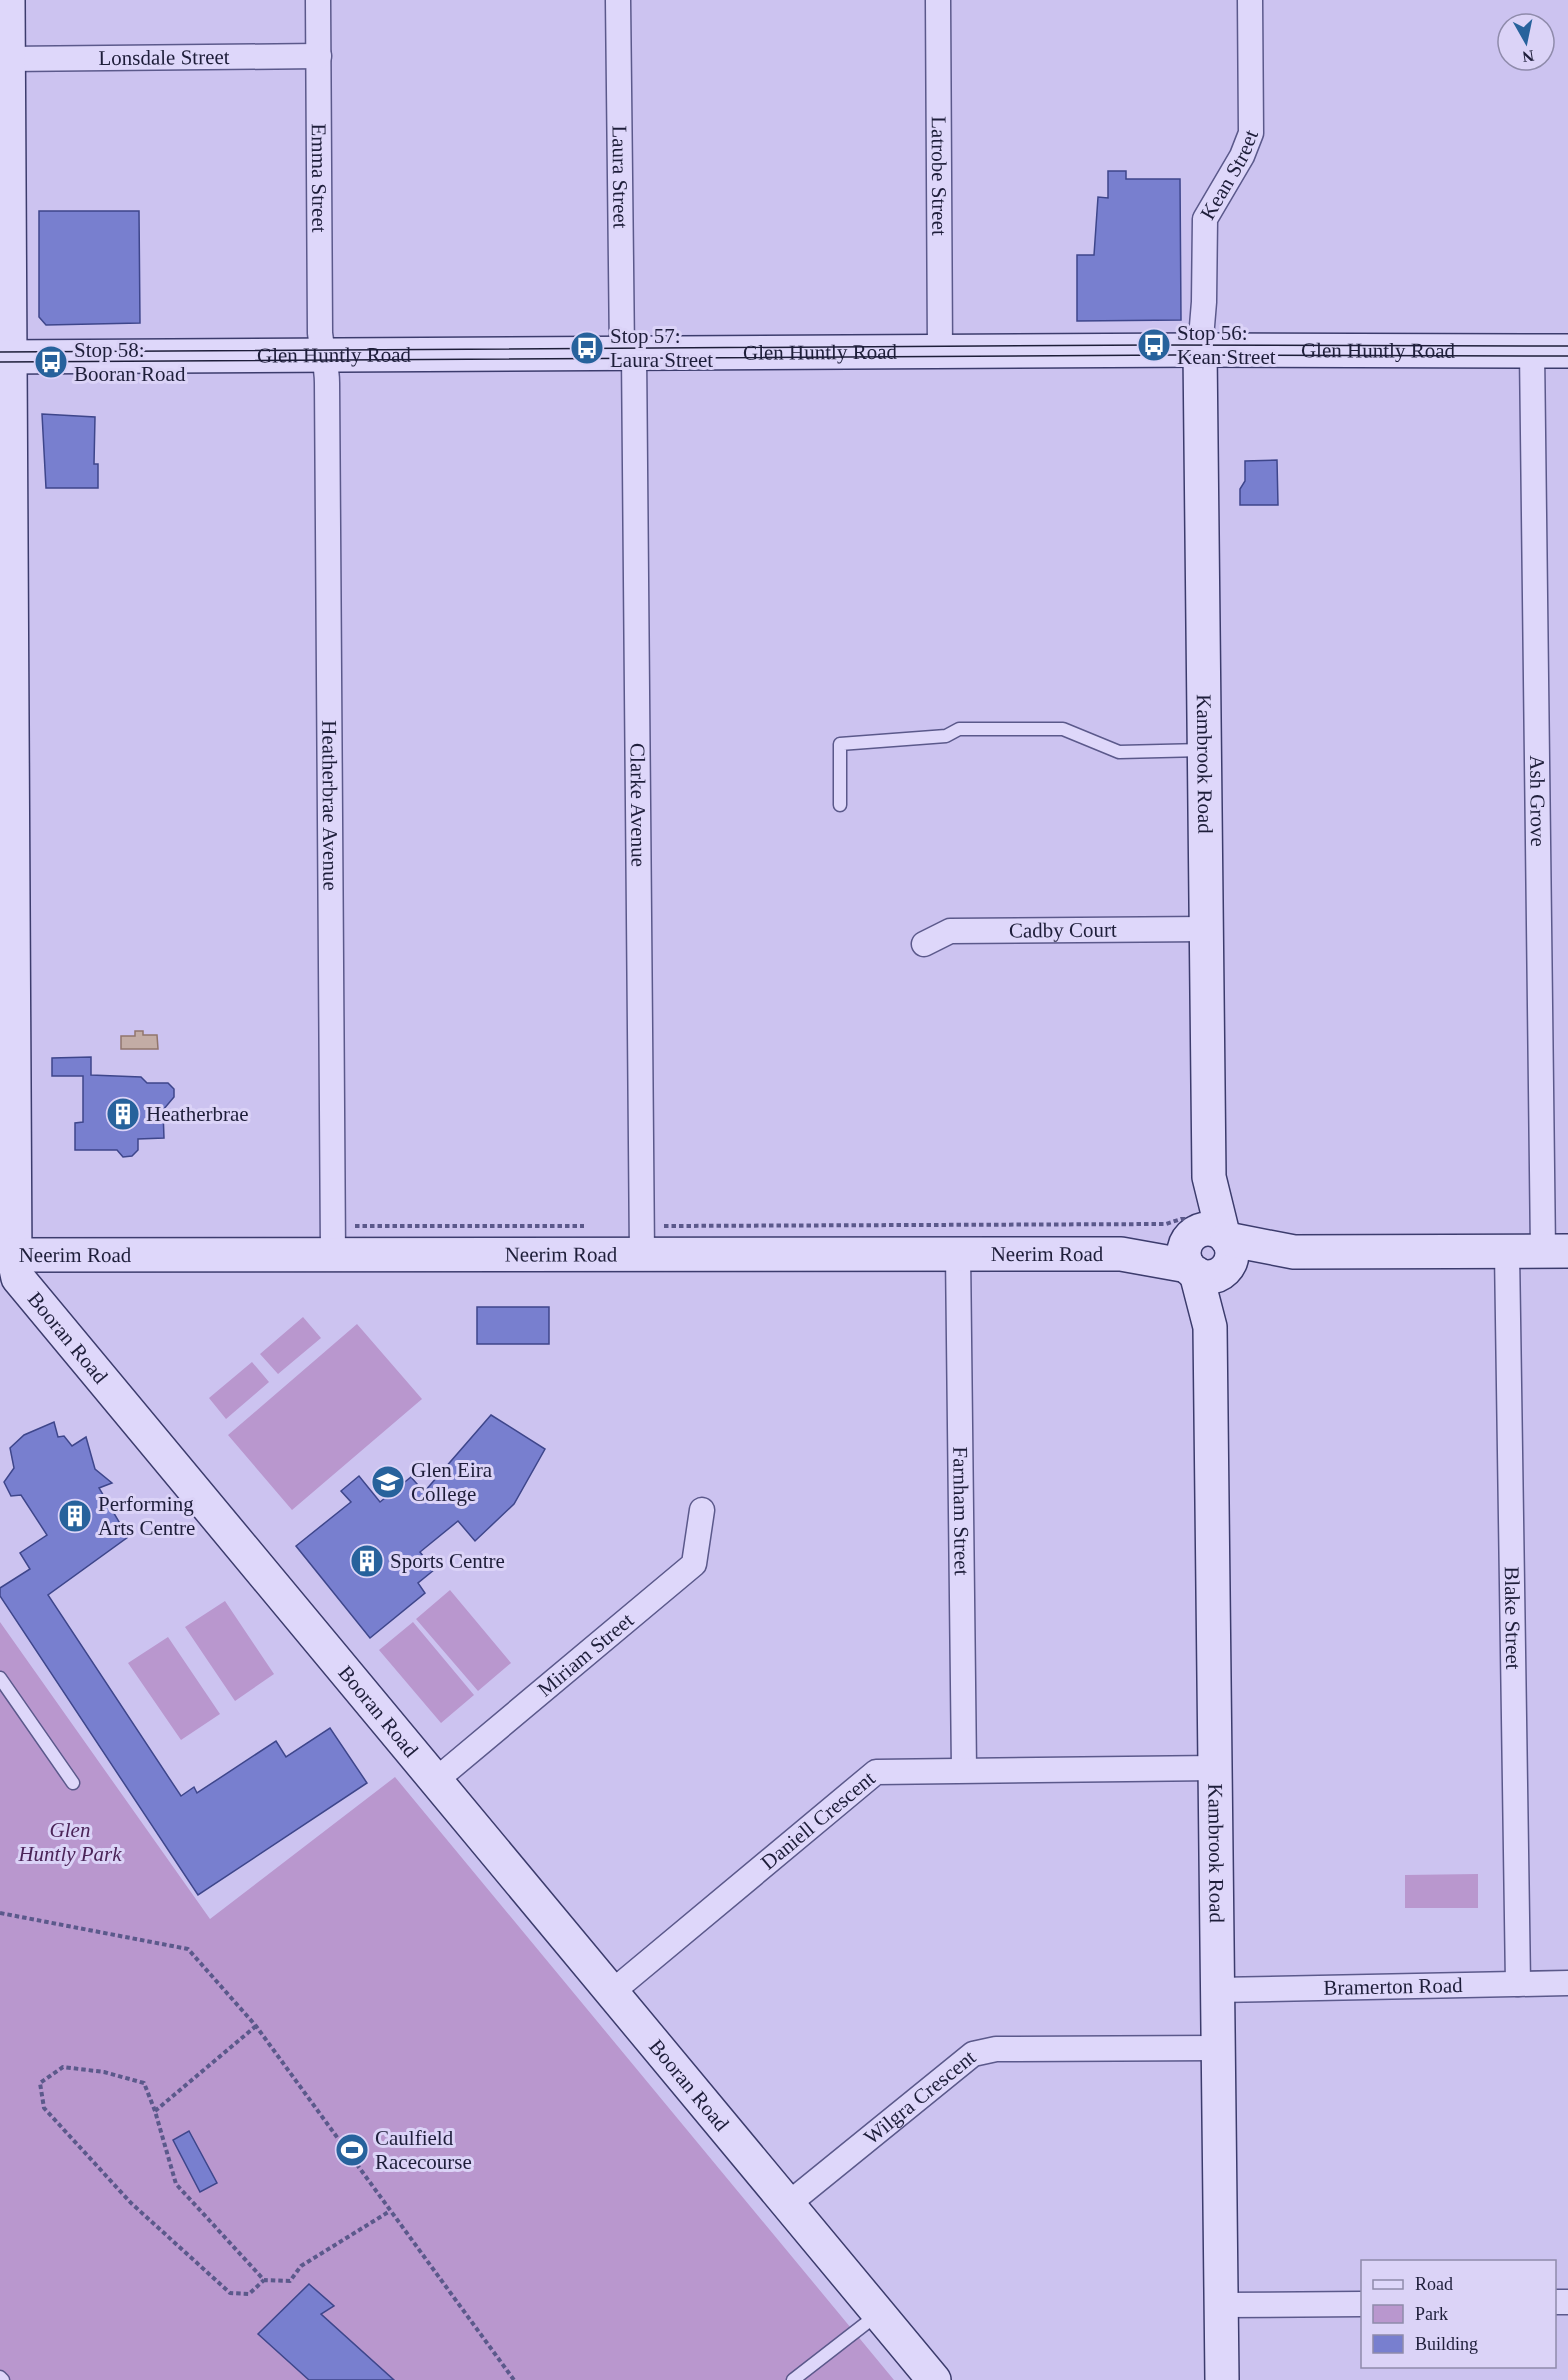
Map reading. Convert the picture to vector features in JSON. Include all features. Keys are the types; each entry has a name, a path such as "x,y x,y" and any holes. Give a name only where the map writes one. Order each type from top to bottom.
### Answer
{"street":[{"name":"Booran Road","path":"8,0 5,216 7,1255 21,1284 934,2380"},
{"name":"Emma Street","path":"318,0 320,333 325,355"},
{"name":"Laura Street","path":"618,0 628,353"},
{"name":"Latrobe Street","path":"938,0 940,352"},
{"name":"Kean Street","path":"1200,350 1204,302 1205,219 1242,156 1251,133 1250,0"},
{"name":"Lonsdale Street","path":"8,59 319,56"},
{"name":"Glen Huntly Road","path":"5,357 1200,350 1568,351"},
{"name":"Kambrook Road","path":"1200,350 1209,1177 1207,1249 1210,1327 1222,2380"},
{"name":"Ash Grove","path":"1532,351 1555,1251"},
{"name":"Clarke Avenue","path":"628,353 642,1240"},
{"name":"Heatherbrae Avenue","path":"325,355 339,1240"},
{"name":"Cadby Court","path":"924,944 950,931 1206,929"},
{"name":"Neerim Road","path":"7,1255 339,1240 642,1240 958,1253 1121,1254 1207,1249 1294,1252 1555,1251"},
{"name":"Blake Street","path":"1507,1252 1518,1984"},
{"name":"Farnham Street","path":"958,1253 964,1769"},
{"name":"Miriam Street","path":"436,1780 694,1564 702,1510"},
{"name":"Daniell Crescent","path":"612,1992 876,1772 1215,1767"},
{"name":"Bramerton Road","path":"1217,1990 1568,1983"},
{"name":"Wilgra Crescent","path":"787,2205 973,2054 996,2049 1218,2048"},
{"path":"1221,2305 1361,2304"}],"lane":[{"path":"840,805 840,744 946,736 959,729 1063,729 1119,752 1204,750"},
{"path":"0,1678 73,1783"},
{"path":"792,2380 879,2313"}],"path":[{"path":"642,1240 1166,1224 1181,1219 1207,1249"},
{"path":"339,1240 596,1226"},
{"path":"0,1913 188,1950 256,2026 514,2380"},
{"path":"155,2111 256,2026"},
{"path":"264,2280 176,2184 155,2111 144,2083 104,2072 63,2067 40,2084 44,2108 131,2203 230,2293 249,2294 264,2280 290,2281 302,2266 390,2211"}],"green space":[{"path":"303,1317 321,1338 278,1374 260,1354"},
{"path":"357,1324 422,1399 292,1510 228,1435"},
{"path":"252,1362 269,1382 226,1419 209,1398"},
{"path":"450,1590 511,1663 478,1691 416,1619"},
{"path":"225,1601 274,1674 235,1701 185,1627"},
{"name":"Caulfield Racecourse","path":"0,1622 210,1919 395,1777 894,2380 0,2380"},
{"path":"413,1622 474,1695 441,1723 379,1650"},
{"path":"168,1637 220,1714 181,1740 128,1663"},
{"path":"1478,1874 1478,1908 1405,1908 1405,1875"}],"shaded area":[{"path":"135,1031 143,1031 143,1035 157,1035 158,1049 121,1049 121,1036 135,1036"}],"building":[{"path":"1108,171 1126,171 1126,179 1180,179 1181,320 1077,321 1077,255 1094,255 1098,197 1108,198"},
{"path":"39,211 139,211 140,323 46,325 39,317"},
{"path":"42,414 95,417 94,464 98,464 98,488 46,488"},
{"path":"1277,460 1278,505 1240,505 1240,489 1245,481 1245,461"},
{"name":"Heatherbrae","path":"91,1057 91,1075 141,1077 147,1083 168,1083 174,1089 174,1097 163,1110 164,1138 138,1139 138,1150 132,1156 123,1157 117,1150 75,1150 75,1123 83,1122 83,1076 52,1076 52,1058"},
{"path":"477,1307 549,1307 549,1344 477,1344"},
{"name":"Sports Centre","path":"491,1415 545,1449 514,1504 475,1541 458,1521 420,1552 434,1570 418,1583 425,1593 370,1638 296,1546 351,1502 341,1491 359,1476 380,1502 411,1477 424,1492"},
{"path":"54,1422 58,1437 64,1436 72,1446 86,1437 95,1469 112,1483 99,1488 128,1537 48,1595 181,1796 194,1787 197,1793 276,1741 286,1757 330,1728 367,1783 198,1895 0,1596 0,1588 30,1569 20,1553 47,1535 21,1495 11,1496 4,1482 14,1468 10,1448 24,1435"},
{"path":"189,2131 217,2183 200,2192 173,2140"},
{"path":"309,2284 334,2306 321,2314 394,2380 309,2380 258,2334"}],"tram line":[{"path":"0,352 1154,345 1568,346"},
{"path":"0,362 1174,355 1568,356"}],"place":[{"name":"Stop 56: Kean Street","path":"1154,345"},
{"name":"Stop 57: Laura Street","path":"587,348"},
{"name":"Stop 58: Booran Road","path":"51,362"},
{"name":"Heatherbrae","path":"123,1114"},
{"name":"Glen Eira College","path":"388,1482"},
{"name":"Performing Arts Centre","path":"75,1516"},
{"name":"Sports Centre","path":"367,1561"},
{"name":"Caulfield Racecourse","path":"352,2150"}],"park label":[{"name":"Glen Huntly Park","path":"70,1842"}]}
